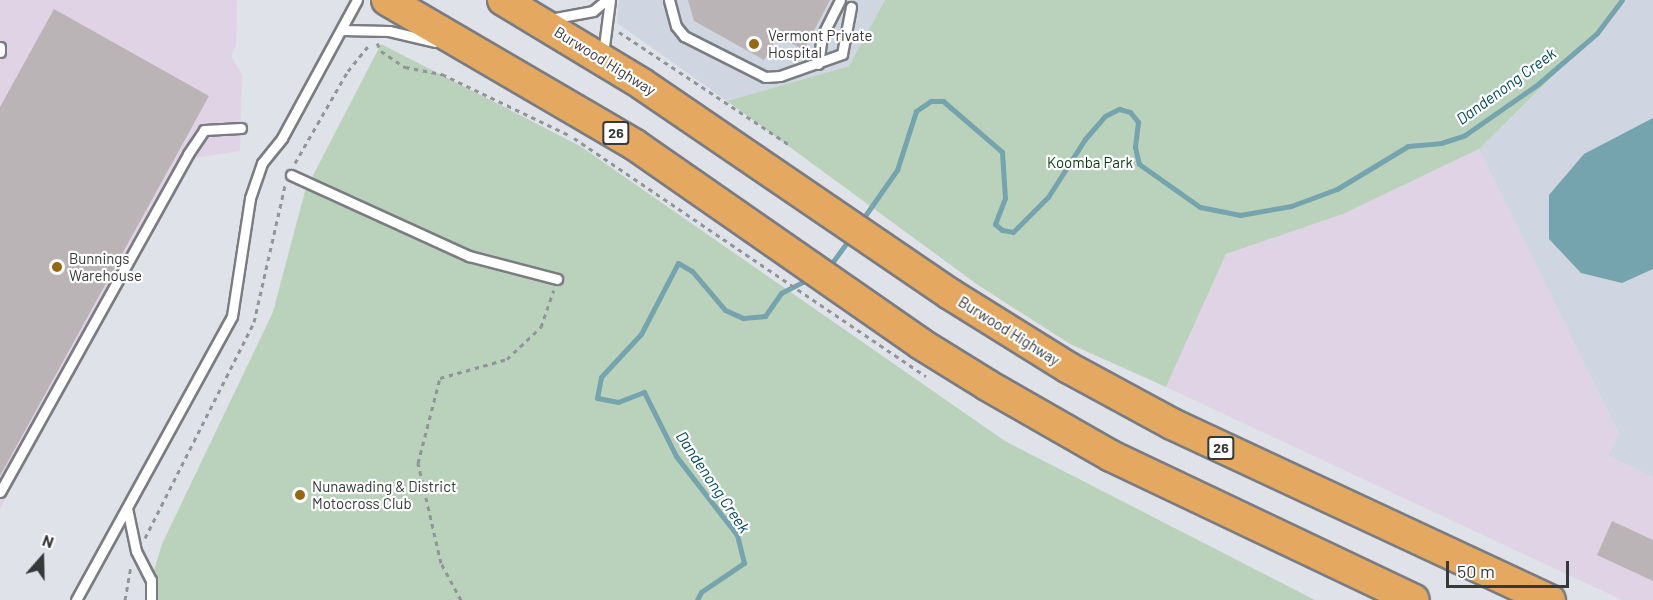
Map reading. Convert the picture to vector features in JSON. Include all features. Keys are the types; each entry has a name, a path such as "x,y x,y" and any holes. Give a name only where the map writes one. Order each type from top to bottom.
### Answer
{"highway":[{"name":"26","path":"387,0 456,38 635,145 770,237 854,313 977,379 1111,456 1414,600"},
{"name":"Burwood Highway","path":"503,0 602,58 816,200 908,266 1008,332 1172,424 1550,600"}],"lane":[{"path":"76,600 232,316 250,198 262,163 282,138 357,0"},
{"path":"538,21 593,11 608,0"},
{"path":"602,58 610,26 608,0"},
{"path":"669,0 676,26 684,36 752,73 780,76 842,54 851,7"},
{"path":"818,64 822,36 840,0"},
{"path":"342,30 399,33 445,45 456,38"},
{"path":"0,47 0,52"},
{"path":"0,492 198,138 204,130 241,128"},
{"path":"291,175 469,256 557,279"},
{"path":"127,508 136,550 151,580 151,600"}],"path":[{"path":"610,26 790,145"},
{"path":"177,474 254,322 271,261 278,207 297,157 348,71 375,40 381,51 405,67 442,74 571,136 749,258 854,313"},
{"path":"461,600 441,563 418,463 440,378 507,359 541,327 557,279"}],"shaded area":[{"name":"Bunnings Warehouse","path":"0,0 237,0 236,45 231,56 242,75 240,151 194,158 0,509"},
{"name":"Vermont Private Hospital","path":"619,0 885,0 849,66 727,101 617,23"},
{"path":"1622,0 1653,0 1653,477 1608,456 1619,434 1479,149 1597,34"},
{"path":"1479,149 1619,434 1608,456 1653,477 1653,600 1622,600 1166,387 1226,254 1343,214"}],"green space":[{"name":"Koomba Park","path":"885,0 1622,0 1597,33 1479,149 1343,214 1226,254 1166,387 1070,344 978,285 727,101 849,66"},
{"path":"381,44 580,146 1005,441 1315,600 145,600 162,544 273,312 305,191"}],"water":[{"path":"1653,118 1653,269 1622,283 1581,273 1549,239 1549,195 1584,154"}],"building":[{"path":"688,0 830,0 804,50 778,36 764,60 694,21"},
{"name":"Bunnings Warehouse","path":"54,9 209,96 0,476 0,107"},
{"path":"1612,521 1653,540 1653,581 1597,555"}],"waterway":[{"name":"Dandenong Creek","path":"860,223 897,170 916,111 931,101 943,101 1002,152 1005,198 995,224 1002,230 1013,232 1048,197 1085,139 1105,116 1119,109 1130,112 1138,122 1135,147 1139,164 1200,207 1240,215 1291,206 1337,189 1408,146 1441,143 1465,135 1538,84 1597,33 1622,0"},
{"name":"Dandenong Creek","path":"829,267 850,238"},
{"name":"Dandenong Creek","path":"697,600 701,592 744,563 737,535 676,456 644,392 618,402 597,398 601,377 641,334 678,263 692,271 725,310 743,318 765,316 781,293 808,279"}],"place":[{"name":"Vermont Private Hospital","path":"754,44"},
{"name":"Bunnings Warehouse","path":"57,267"},
{"name":"Nunawading & District Motocross Club","path":"300,495"}]}
